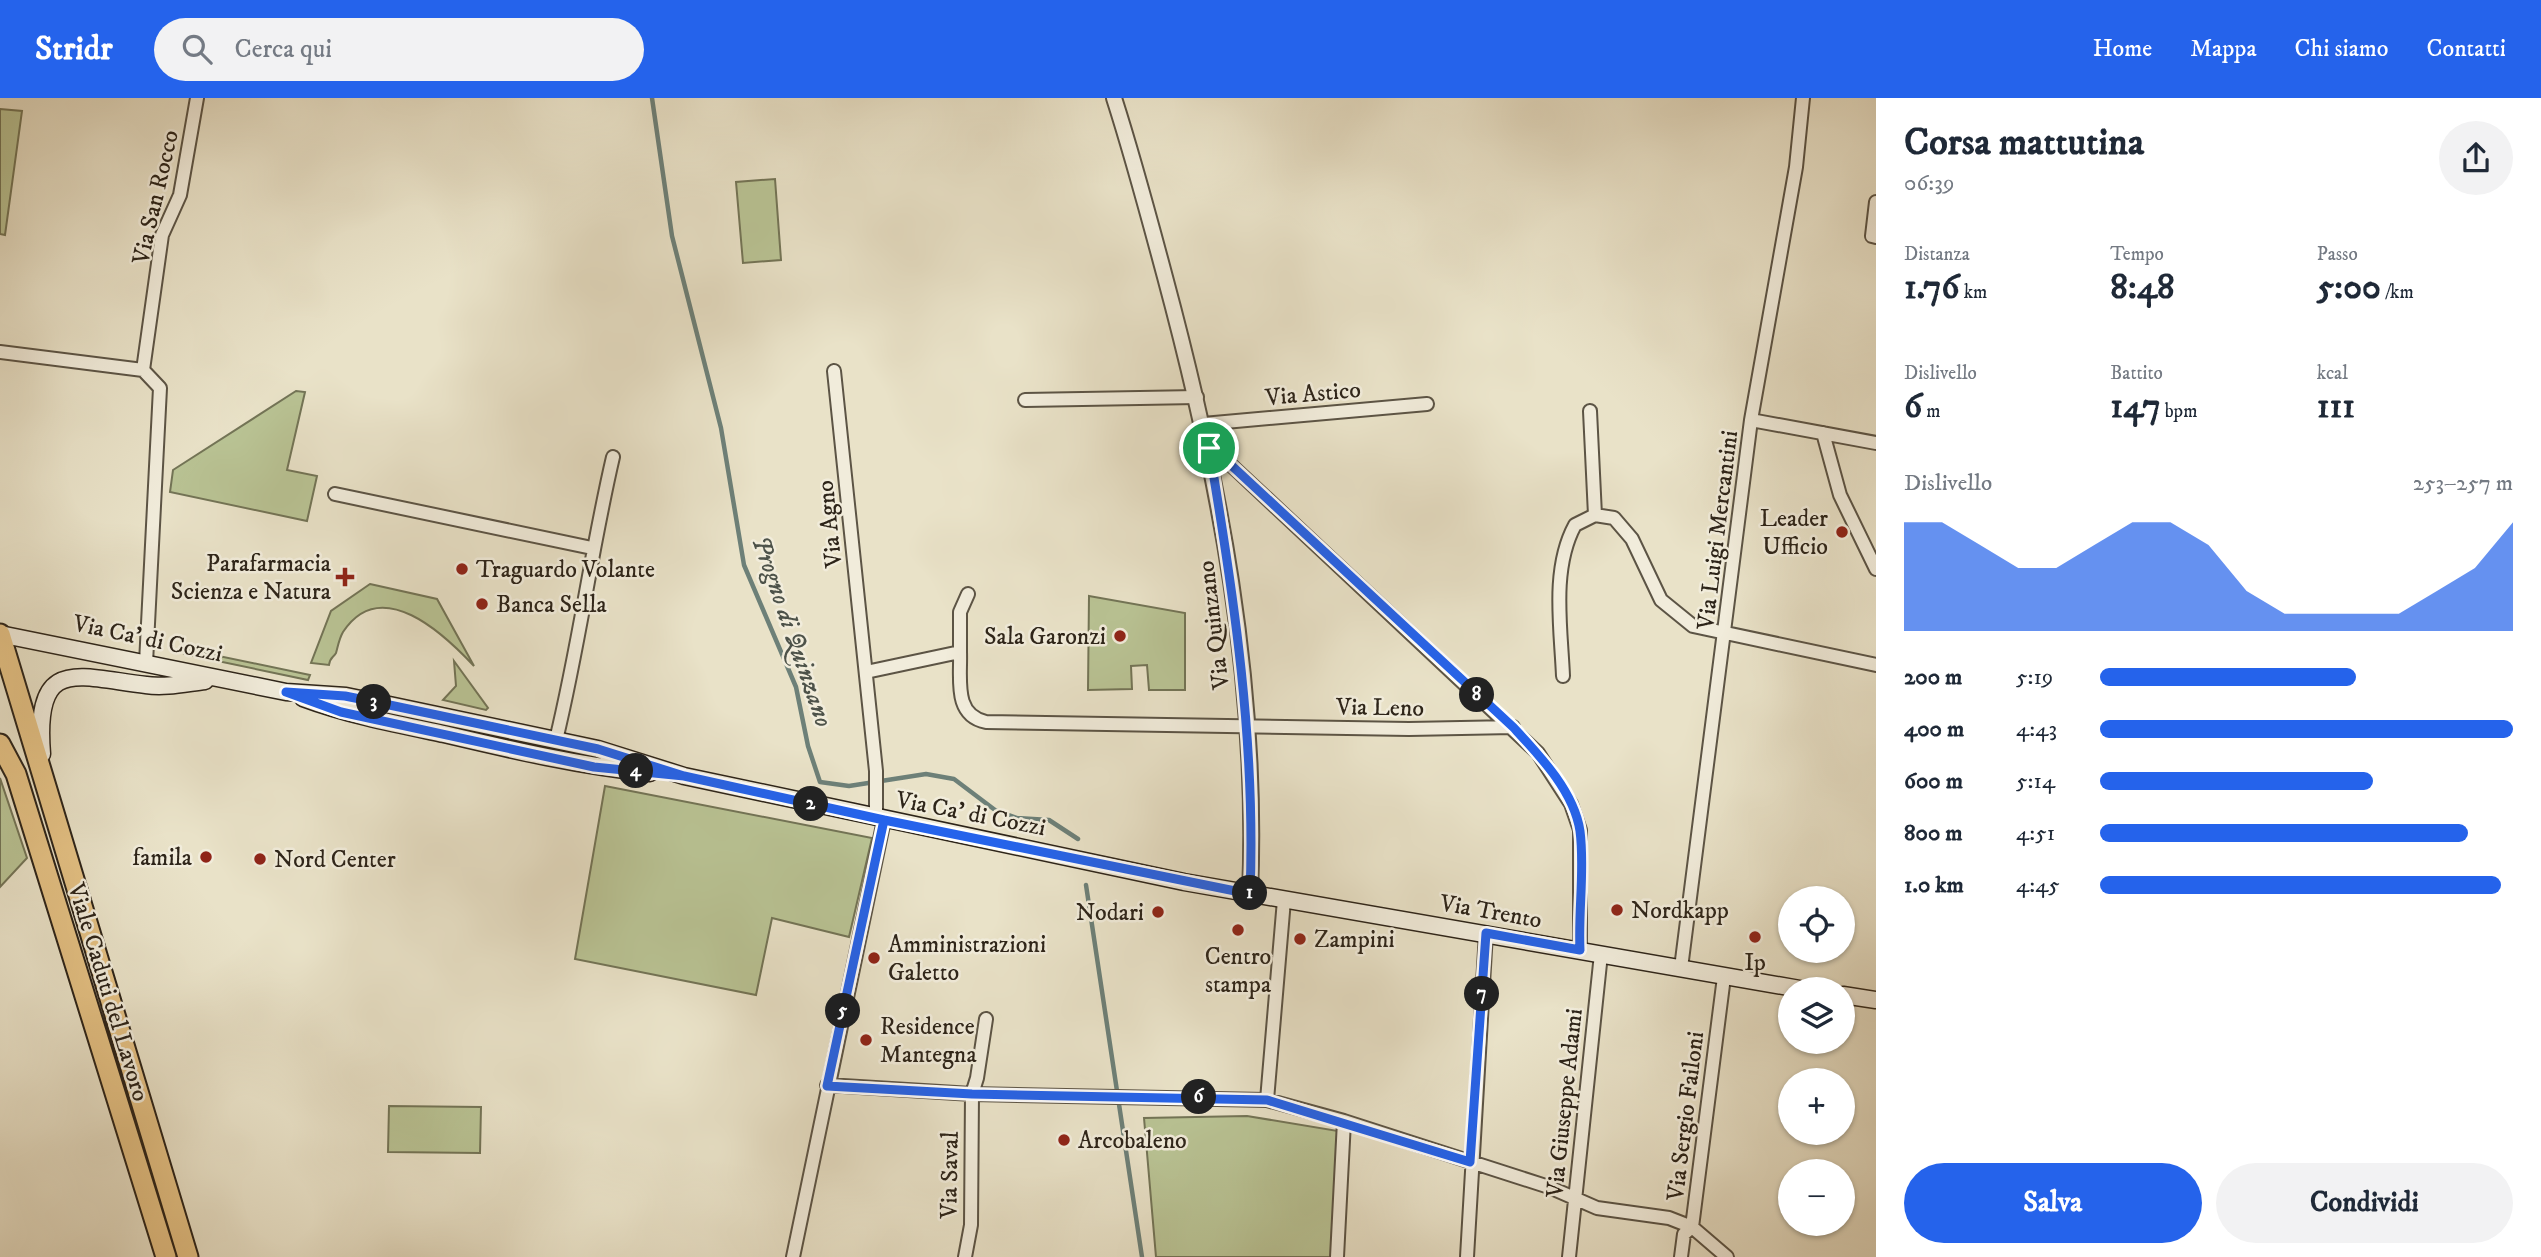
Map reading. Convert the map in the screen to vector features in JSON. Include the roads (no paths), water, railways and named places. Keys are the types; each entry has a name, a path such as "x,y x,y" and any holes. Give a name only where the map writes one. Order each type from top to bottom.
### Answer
{"main road":[{"name":"Via Ca' di Cozzi","path":"0,634 286,692 341,712 594,767 684,776"},
{"name":"Viale Caduti del Lavoro","path":"0,634 188,1257"},
{"name":"Viale Caduti del Lavoro","path":"44,786 40,716 53,688 66,677 81,675 149,686 225,679"},
{"name":"Via Ca' di Cozzi","path":"286,692 345,696 556,740 598,749 684,776 1250,894"},
{"name":"Viale Caduti del Lavoro","path":"0,744 16,774 166,1257"},
{"name":"Via Trento","path":"1250,894 1778,986"},
{"path":"1855,997 1876,1000"}],"street":[{"name":"Via San Rocco","path":"143,370 162,235 180,195 197,98"},
{"name":"Via Quinzano","path":"1114,98 1209,448 1235,602 1246,725 1251,839 1250,894"},
{"name":"Via Luigi Mercantini","path":"1681,968 1726,633 1751,421 1796,167 1802,98"},
{"path":"1876,202 1872,236 1876,237"},
{"path":"0,352 143,370"},
{"name":"Via Ca' di Cozzi","path":"143,370 160,388 146,663"},
{"name":"Via Agno","path":"793,1257 880,819 834,371"},
{"path":"1025,400 1197,397"},
{"name":"Via Astico","path":"1203,424 1427,404"},
{"path":"1590,411 1595,515"},
{"path":"1751,421 1876,443"},
{"path":"1823,433 1840,495 1876,569"},
{"path":"1209,448 1231,465 1513,727 1538,754 1563,789 1580,830 1580,950"},
{"path":"556,740 612,457"},
{"path":"335,494 592,548"},
{"path":"1563,676 1560,583 1564,554 1575,525 1595,515 1614,518 1632,539 1661,600 1693,626 1876,665"},
{"path":"866,672 960,652 960,612 968,594"},
{"name":"Via Quinzano","path":"960,652 964,709 970,717 986,722 1246,725"},
{"name":"Via Leno","path":"1246,725 1409,729 1513,727"},
{"path":"1267,1100 1284,900"},
{"path":"1467,1257 1470,1162 1486,933"},
{"name":"Via Giuseppe Adami","path":"1569,1257 1601,954"},
{"name":"Via Sergio Failoni","path":"1681,1257 1684,1234 1692,1227 1724,977"},
{"name":"Via Saval","path":"965,1257 971,1225 972,1094 978,1078 986,1019"},
{"path":"827,1086 972,1094 1104,1094 1267,1100 1343,1121 1470,1162 1575,1197 1597,1208 1669,1218 1692,1227 1727,1257"},
{"path":"1337,1257 1343,1121"}],"waterway":[{"name":"Progno di Quinzano","path":"652,98 672,236 721,428 744,565 796,687 808,746 820,782 849,786 926,774 954,779 995,810 1017,818 1049,820 1078,839"},
{"name":"Progno di Quinzano","path":"1086,885 1142,1257"}],"place":[{"name":"Leader Ufficio","path":"1842,532"},
{"name":"Traguardo Volante","path":"462,569"},
{"name":"Parafarmacia Scienza e Natura","path":"345,577"},
{"name":"Banca Sella","path":"482,604"},
{"name":"Sala Garonzi","path":"1120,636"},
{"name":"famila","path":"206,857"},
{"name":"Nord Center","path":"260,859"},
{"name":"Nordkapp","path":"1617,910"},
{"name":"Nodari","path":"1158,912"},
{"name":"Centro stampa","path":"1238,930"},
{"name":"Ip","path":"1755,937"},
{"name":"Zampini","path":"1300,939"},
{"name":"Amministrazioni Galetto","path":"874,958"},
{"name":"Residence Mantegna","path":"866,1040"},
{"name":"Arcobaleno","path":"1064,1140"}]}
